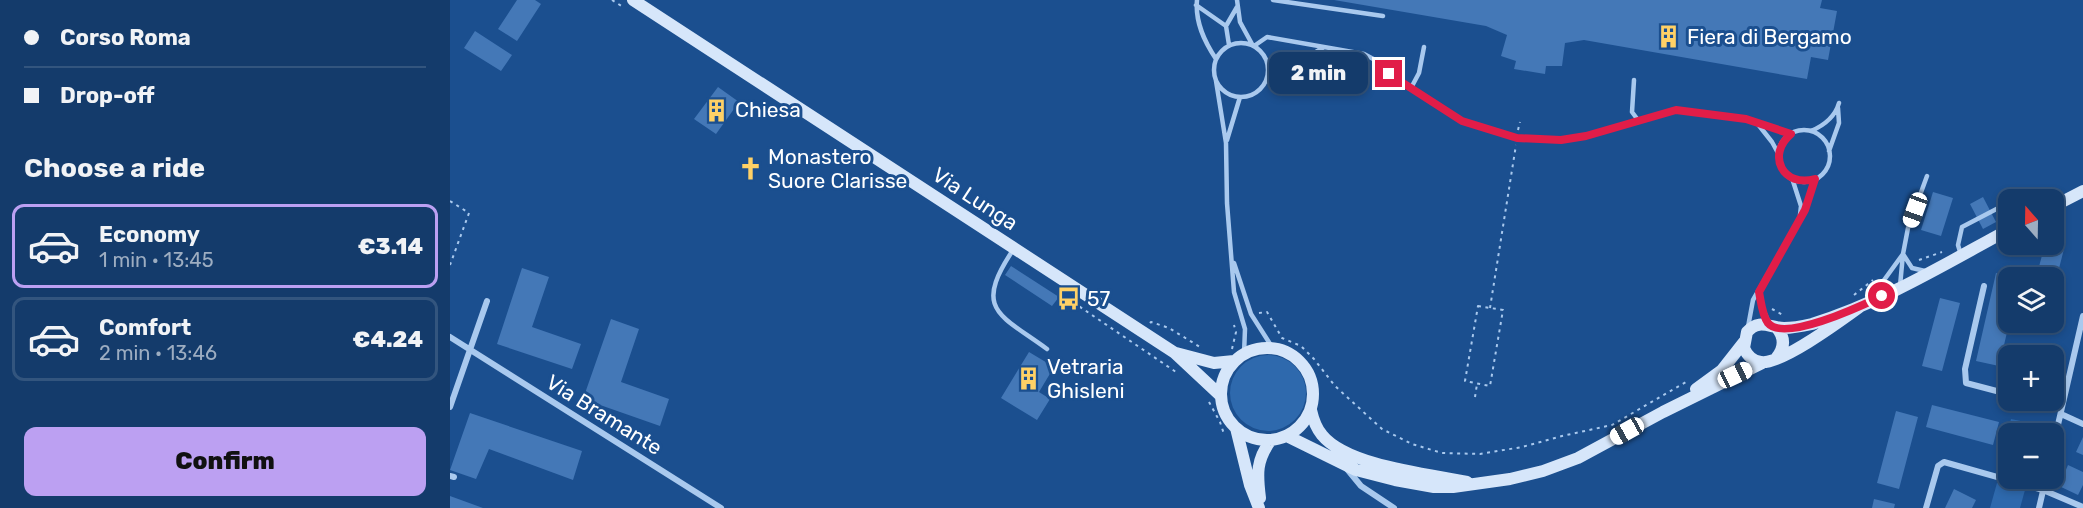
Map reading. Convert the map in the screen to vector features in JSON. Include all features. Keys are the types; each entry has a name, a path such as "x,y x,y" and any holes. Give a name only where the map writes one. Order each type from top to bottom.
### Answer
{"street":[{"name":"Via Lunga","path":"633,0 1175,353 1221,396 1227,416 1236,428 1250,485 1260,508"},
{"path":"2064,200 2083,190"},
{"path":"1663,412 1722,370 1756,325 1788,328 1805,326 1863,305 1900,288 1998,235"},
{"path":"1984,286 1965,369 1966,383 1998,391"},
{"path":"450,407 487,301"},
{"path":"1287,436 1370,475 1434,487 1452,487 1519,477 1578,458 1663,412 1823,334 1863,305"},
{"path":"2064,401 2083,316"},
{"path":"1772,326 1783,339 1783,346 1777,357"},
{"name":"Via Bramante","path":"450,337 721,508"},
{"path":"1745,337 1746,352 1750,357 1762,363"},
{"name":"Via Lunga","path":"1175,353 1214,363 1255,349 1272,347"},
{"path":"1236,428 1249,436 1271,440 1287,436 1303,423 1311,410 1314,391 1307,369 1289,352 1272,347"},
{"path":"1221,396 1224,378 1236,355"},
{"path":"1311,410 1323,437 1353,456 1383,466 1474,483"},
{"path":"2064,411 2083,424"},
{"path":"1260,508 1259,463 1261,453 1271,440"},
{"path":"1926,508 1938,466 1944,462 2043,490 2083,507"},
{"path":"1343,464 1353,478 1394,508"},
{"path":"1370,475 1371,493"},
{"path":"2039,508 2043,490"}],"lane":[{"path":"1216,81 1226,92 1240,97 1257,92 1266,81 1268,65 1240,22 1236,0"},
{"path":"1273,0 1383,16"},
{"path":"1196,3 1226,26"},
{"path":"1196,3 1205,42 1216,59"},
{"path":"1229,45 1226,26 1237,7"},
{"path":"1236,355 1245,329 1234,292 1227,204 1226,143 1214,74 1216,59 1229,45 1244,43 1253,45 1267,37 1364,54 1377,61 1389,74 1462,121 1517,138 1561,140 1586,136 1676,110 1756,121 1791,134"},
{"path":"1266,81 1276,82 1326,46"},
{"path":"1411,88 1419,73 1424,47"},
{"path":"1634,80 1632,112 1638,120"},
{"path":"1226,143 1240,97"},
{"path":"1756,121 1773,142 1779,153 1783,170 1792,178 1807,182 1825,171 1839,123 1838,105 1823,126 1811,131"},
{"path":"1779,153 1785,139 1791,134 1804,130 1823,138 1830,151"},
{"path":"1900,288 1908,228 1927,176"},
{"path":"1792,178 1801,206 1800,218"},
{"path":"1745,337 1753,300 1805,210 1815,179"},
{"path":"1961,255 1958,245 1962,227 1998,208"},
{"path":"1014,248 994,283 992,300 1001,316 1047,349"},
{"path":"1231,253 1251,314 1272,347"},
{"path":"1903,254 1912,268 1930,272"},
{"path":"1863,305 1874,294 1903,254"},
{"path":"1759,292 1761,305 1772,326"}],"path":[{"path":"1490,308 1520,122"},
{"path":"450,201 469,213 450,265"},
{"path":"1072,301 1182,376"},
{"path":"1761,305 1767,305 1784,316"},
{"path":"1478,306 1490,308 1503,310 1490,386 1465,381 1478,306"},
{"path":"1251,314 1267,312 1282,338 1301,346 1335,386 1382,429 1412,444 1442,453 1479,454 1511,449 1612,425 1695,377"},
{"path":"1236,355 1236,332 1233,320 1242,317"},
{"path":"1144,332 1151,322 1169,328 1202,348"},
{"path":"1475,397 1477,384"},
{"path":"1207,399 1226,438"}],"shaded area":[{"path":"1276,355 1289,361 1300,372 1306,385 1304,408 1289,425 1276,431 1260,431 1247,425 1232,408 1230,385 1236,372 1253,357"},
{"path":"2011,419 2030,423 2010,423"},
{"path":"1997,483 1998,489 2025,490 2020,508 1990,508"}],"building":[{"path":"517,0 535,0 541,4 517,41 498,29"},
{"name":"Fiera di Bergamo","path":"1334,0 1822,0 1820,8 1837,11 1828,60 1811,57 1807,79 1584,40 1565,43 1562,66 1546,66 1545,74 1514,69 1516,61 1501,56 1507,35 1486,26"},
{"path":"475,31 512,55 501,71 464,48"},
{"name":"Chiesa","path":"718,87 739,102 716,134 694,119"},
{"path":"1933,192 1953,198 1941,236 1921,230"},
{"path":"1983,197 1996,222 1983,229 1970,204"},
{"path":"2042,255 2062,255 2059,267 2039,267"},
{"path":"1011,266 1059,297 1052,306 1005,275"},
{"path":"522,268 549,277 532,327 581,344 572,369 497,344"},
{"path":"1996,273 1998,274 1998,333 2007,333 2004,345 1998,345 1998,366 1976,361"},
{"path":"1940,298 1960,303 1942,371 1922,366"},
{"path":"611,319 639,329 621,382 669,399 660,426 583,399"},
{"name":"Vetraria Ghisleni","path":"1029,352 1054,367 1039,392 1050,399 1037,420 1001,398"},
{"path":"1932,405 1999,422 1993,445 1926,427"},
{"path":"1896,411 1918,417 1899,489 1877,483"},
{"path":"470,413 582,451 573,480 489,449 476,479 450,470"},
{"path":"2083,437 2083,455 2076,452"},
{"path":"2068,465 2083,472 2083,485 2078,495 2064,488 2064,474"},
{"path":"1954,489 1976,500 1972,508 1945,508"},
{"path":"450,496 483,508 450,508"},
{"path":"1874,499 1895,504 1894,508 1872,508"}],"place":[{"name":"Fiera di Bergamo","path":"1669,37"},
{"name":"Chiesa","path":"717,110"},
{"name":"Monastero Suore Clarisse","path":"750,169"},
{"name":"57","path":"1069,299"},
{"name":"Vetraria Ghisleni","path":"1029,379"}],"route":[{"path":"1389,74 1462,121 1517,138 1561,140 1586,136 1676,110 1756,121 1791,134 1785,139 1779,153 1779,162 1783,170 1787,175 1799,181 1807,182 1815,179 1805,210 1759,292 1761,305 1769,324 1788,328 1805,326 1829,319 1882,296"}]}
